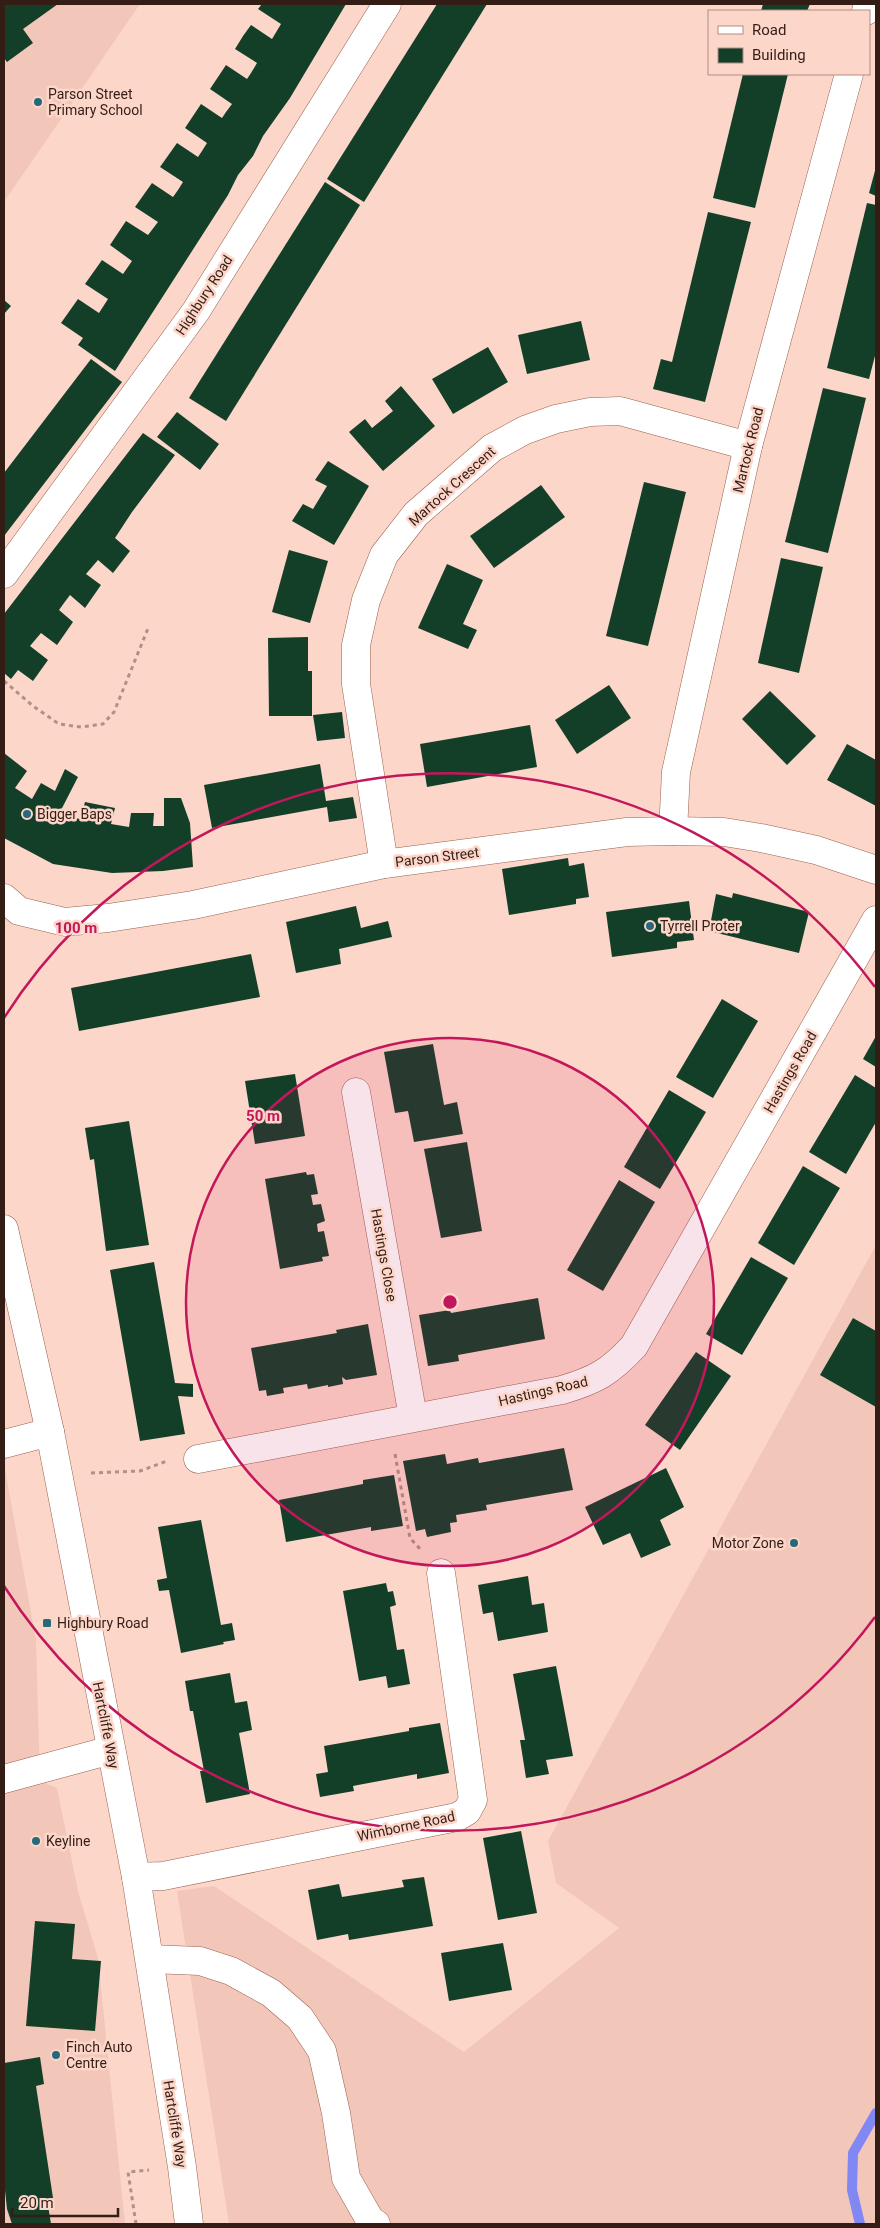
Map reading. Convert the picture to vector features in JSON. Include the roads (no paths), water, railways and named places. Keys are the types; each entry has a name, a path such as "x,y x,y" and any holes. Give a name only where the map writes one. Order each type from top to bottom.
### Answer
{"main road":[{"name":"Highbury Road","path":"4,574 196,310 387,4"},
{"name":"Martock Road","path":"673,831 676,772 748,446 849,75"},
{"name":"Martock Crescent","path":"384,864 356,684 356,645 366,600 384,555 416,514 492,448 533,427 590,412 620,411 748,446"},
{"name":"Parson Street","path":"4,898 19,911 65,922 74,922 193,905 384,864 627,832 724,832 816,850 876,870"},
{"name":"Hastings Road","path":"198,1459 562,1390 593,1381 623,1358 634,1346 876,920"},
{"name":"Hastings Close","path":"356,1092 401,1420"},
{"name":"Hartcliffe Way","path":"4,1229 50,1432 136,1877 189,2224"},
{"path":"4,1444 50,1432"},
{"name":"Wimborne Road","path":"136,1877 163,1876 457,1817 467,1811 472,1800 441,1572"},
{"path":"4,1780 111,1750"},
{"path":"150,1959 200,1962 230,1972 271,1993 300,2018 322,2051 336,2113 346,2178 370,2220 376,2224"}],"waterway":[{"path":"860,2224 852,2190 853,2153 876,2113"}],"place":[{"name":"Parson Street Primary School","path":"38,102"},
{"name":"Bigger Baps","path":"27,814"},
{"name":"Tyrrell Proter","path":"650,926"},
{"name":"Motor Zone","path":"794,1543"},
{"name":"Highbury Road","path":"47,1623"},
{"name":"Keyline","path":"36,1841"},
{"name":"Finch Auto Centre","path":"56,2055"}]}
